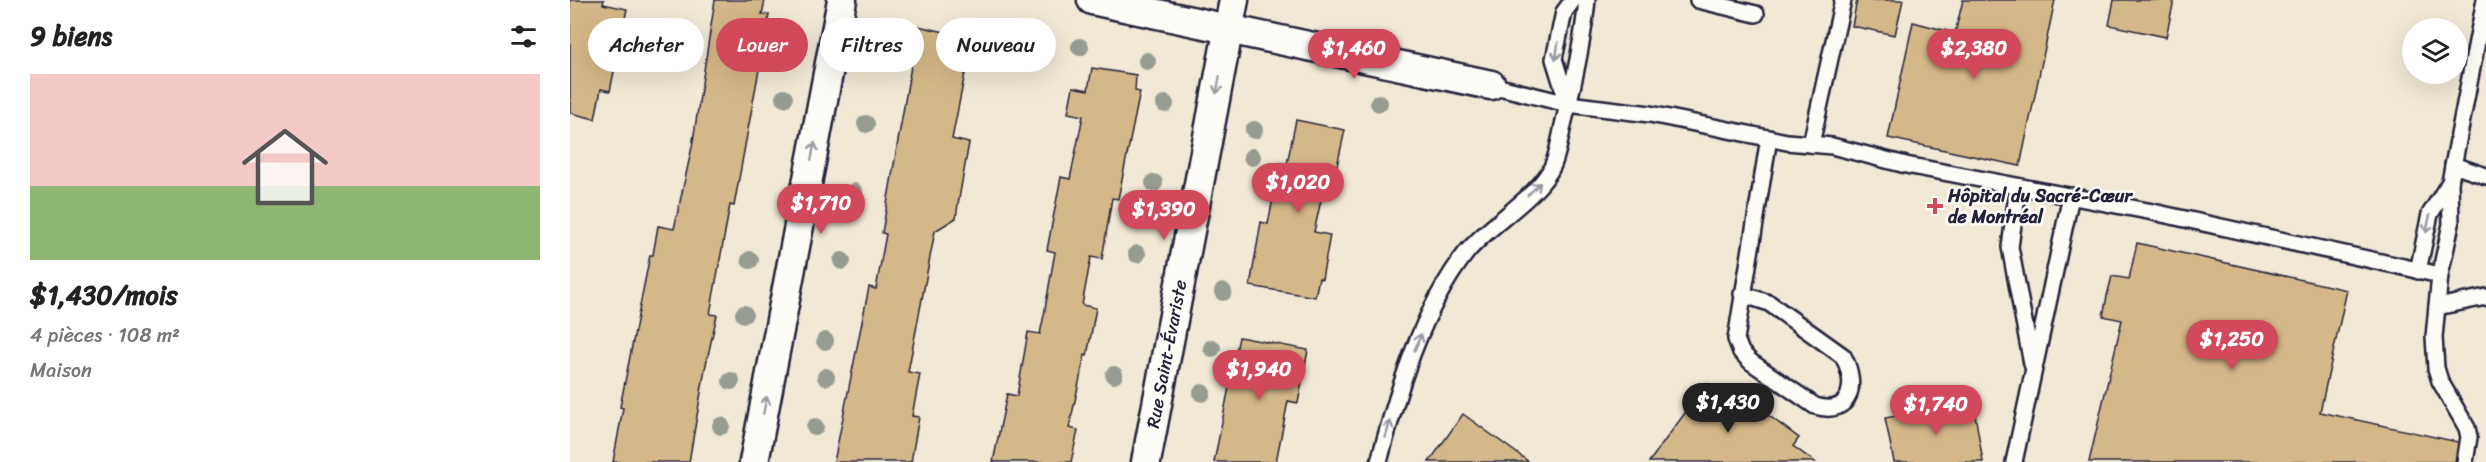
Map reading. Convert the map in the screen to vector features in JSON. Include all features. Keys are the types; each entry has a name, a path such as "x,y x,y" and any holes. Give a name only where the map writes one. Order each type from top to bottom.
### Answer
{"street":[{"path":"754,462 842,0"},
{"path":"1092,0 1491,85"},
{"name":"Rue Saint-Évariste","path":"1146,462 1234,0"}],"lane":[{"path":"1568,104 1554,59 1564,12 1573,0"},
{"path":"1379,462 1407,369 1442,292 1468,251 1537,186 1552,167 1585,27 1587,0"},
{"path":"1698,0 1756,14"},
{"path":"1811,144 1843,0"},
{"path":"2465,462 2468,428 2445,393 2436,368 2434,337 2440,275 2451,224 2450,182 2484,21 2485,0"},
{"path":"1491,85 1568,104 1650,114 1769,138 1832,146 1906,165 2072,196 2352,254 2440,275"},
{"path":"1742,294 1769,303 1844,356 1850,368 1851,382 1851,391 1845,402 1827,410 1815,406 1752,362 1741,352 1736,339 1742,294 1769,138"},
{"path":"2453,165 2486,176"},
{"path":"2418,271 2430,214 2450,182"},
{"path":"2018,187 2010,247 2033,369"},
{"path":"2014,462 2072,196"},
{"path":"2437,307 2486,297"}],"building":[{"path":"570,0 604,0 603,4 627,9 625,18 588,18 588,72 614,72 610,91 601,89 595,119 570,113"},
{"path":"715,0 765,0 762,14 769,15 768,18 716,18 716,72 759,72 734,206 730,205 710,314 717,315 689,462 613,462 623,408 620,407 650,255 653,255 658,226 674,229 692,147"},
{"path":"1857,0 1903,0 1895,35 1852,26"},
{"path":"1963,0 2055,0 2020,166 1888,138 1913,22 1955,33"},
{"path":"2114,0 2174,0 2166,37 2109,25"},
{"path":"924,27 936,30 936,72 965,72 952,139 969,143 956,218 935,231 908,372 920,374 912,416 919,417 911,462 834,462 869,287 876,289 886,234 882,233 910,72 924,72"},
{"path":"1092,68 1136,75 1135,91 1140,92 1118,199 1112,198 1102,259 1091,257 1082,305 1096,308 1069,428 1078,430 1071,462 993,462 1007,394 1017,396 1028,332 1040,334 1055,252 1047,250 1061,177 1070,179 1083,116 1068,113 1073,87 1088,90"},
{"path":"1296,120 1345,130 1335,175 1327,173 1314,232 1330,235 1322,279 1319,278 1315,297 1250,286 1261,222 1268,224 1280,163 1287,164"},
{"path":"2137,243 2347,290 2320,412 2458,442 2455,462 2089,462 2122,320 2103,316 2107,296 2112,276 2129,279"},
{"path":"1239,337 1308,350 1298,403 1288,401 1276,462 1214,462"},
{"path":"1707,383 1736,404 1742,397 1764,412 1799,438 1793,446 1815,462 1649,462"},
{"path":"1973,402 1983,462 1894,462 1885,418"},
{"path":"1463,414 1529,462 1429,462"}],"place":[{"name":"Hôpital du Sacré-Cœur de Montréal","path":"1935,206"}]}
